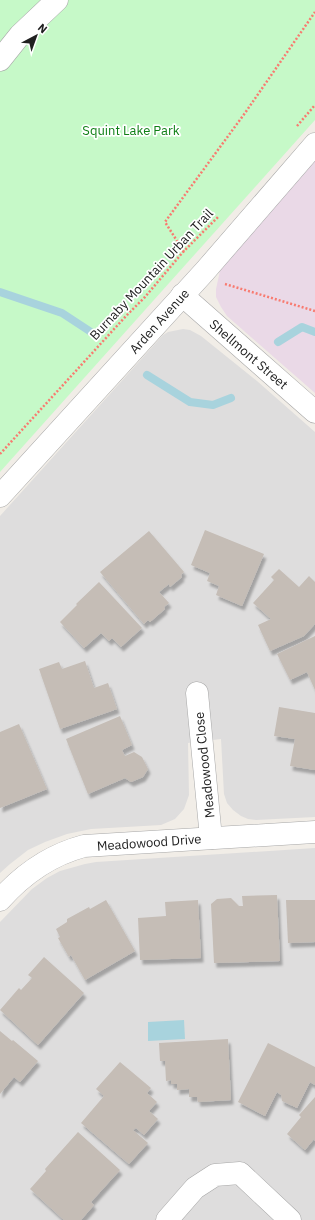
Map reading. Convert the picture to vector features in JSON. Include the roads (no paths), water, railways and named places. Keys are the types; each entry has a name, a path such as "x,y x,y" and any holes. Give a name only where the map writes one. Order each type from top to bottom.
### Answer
{"street":[{"path":"0,60 20,35 57,0"},
{"name":"Arden Avenue","path":"0,496 182,296 315,144"},
{"name":"Shellmont Street","path":"182,296 315,412"},
{"name":"Meadowood Close","path":"197,692 211,838"},
{"name":"Meadowood Drive","path":"0,900 26,875 47,861 69,850 84,846 315,832"},
{"path":"167,1220 196,1188 215,1175 240,1173 290,1220"}],"water":[{"path":"184,1020 185,1039 148,1041 148,1022"}],"waterway":[{"path":"0,292 62,313 91,332"},
{"path":"278,342 302,327 315,332"},
{"path":"147,375 190,402 213,405 231,398"}],"park label":[{"name":"Squint Lake Park","path":"131,130"}]}
